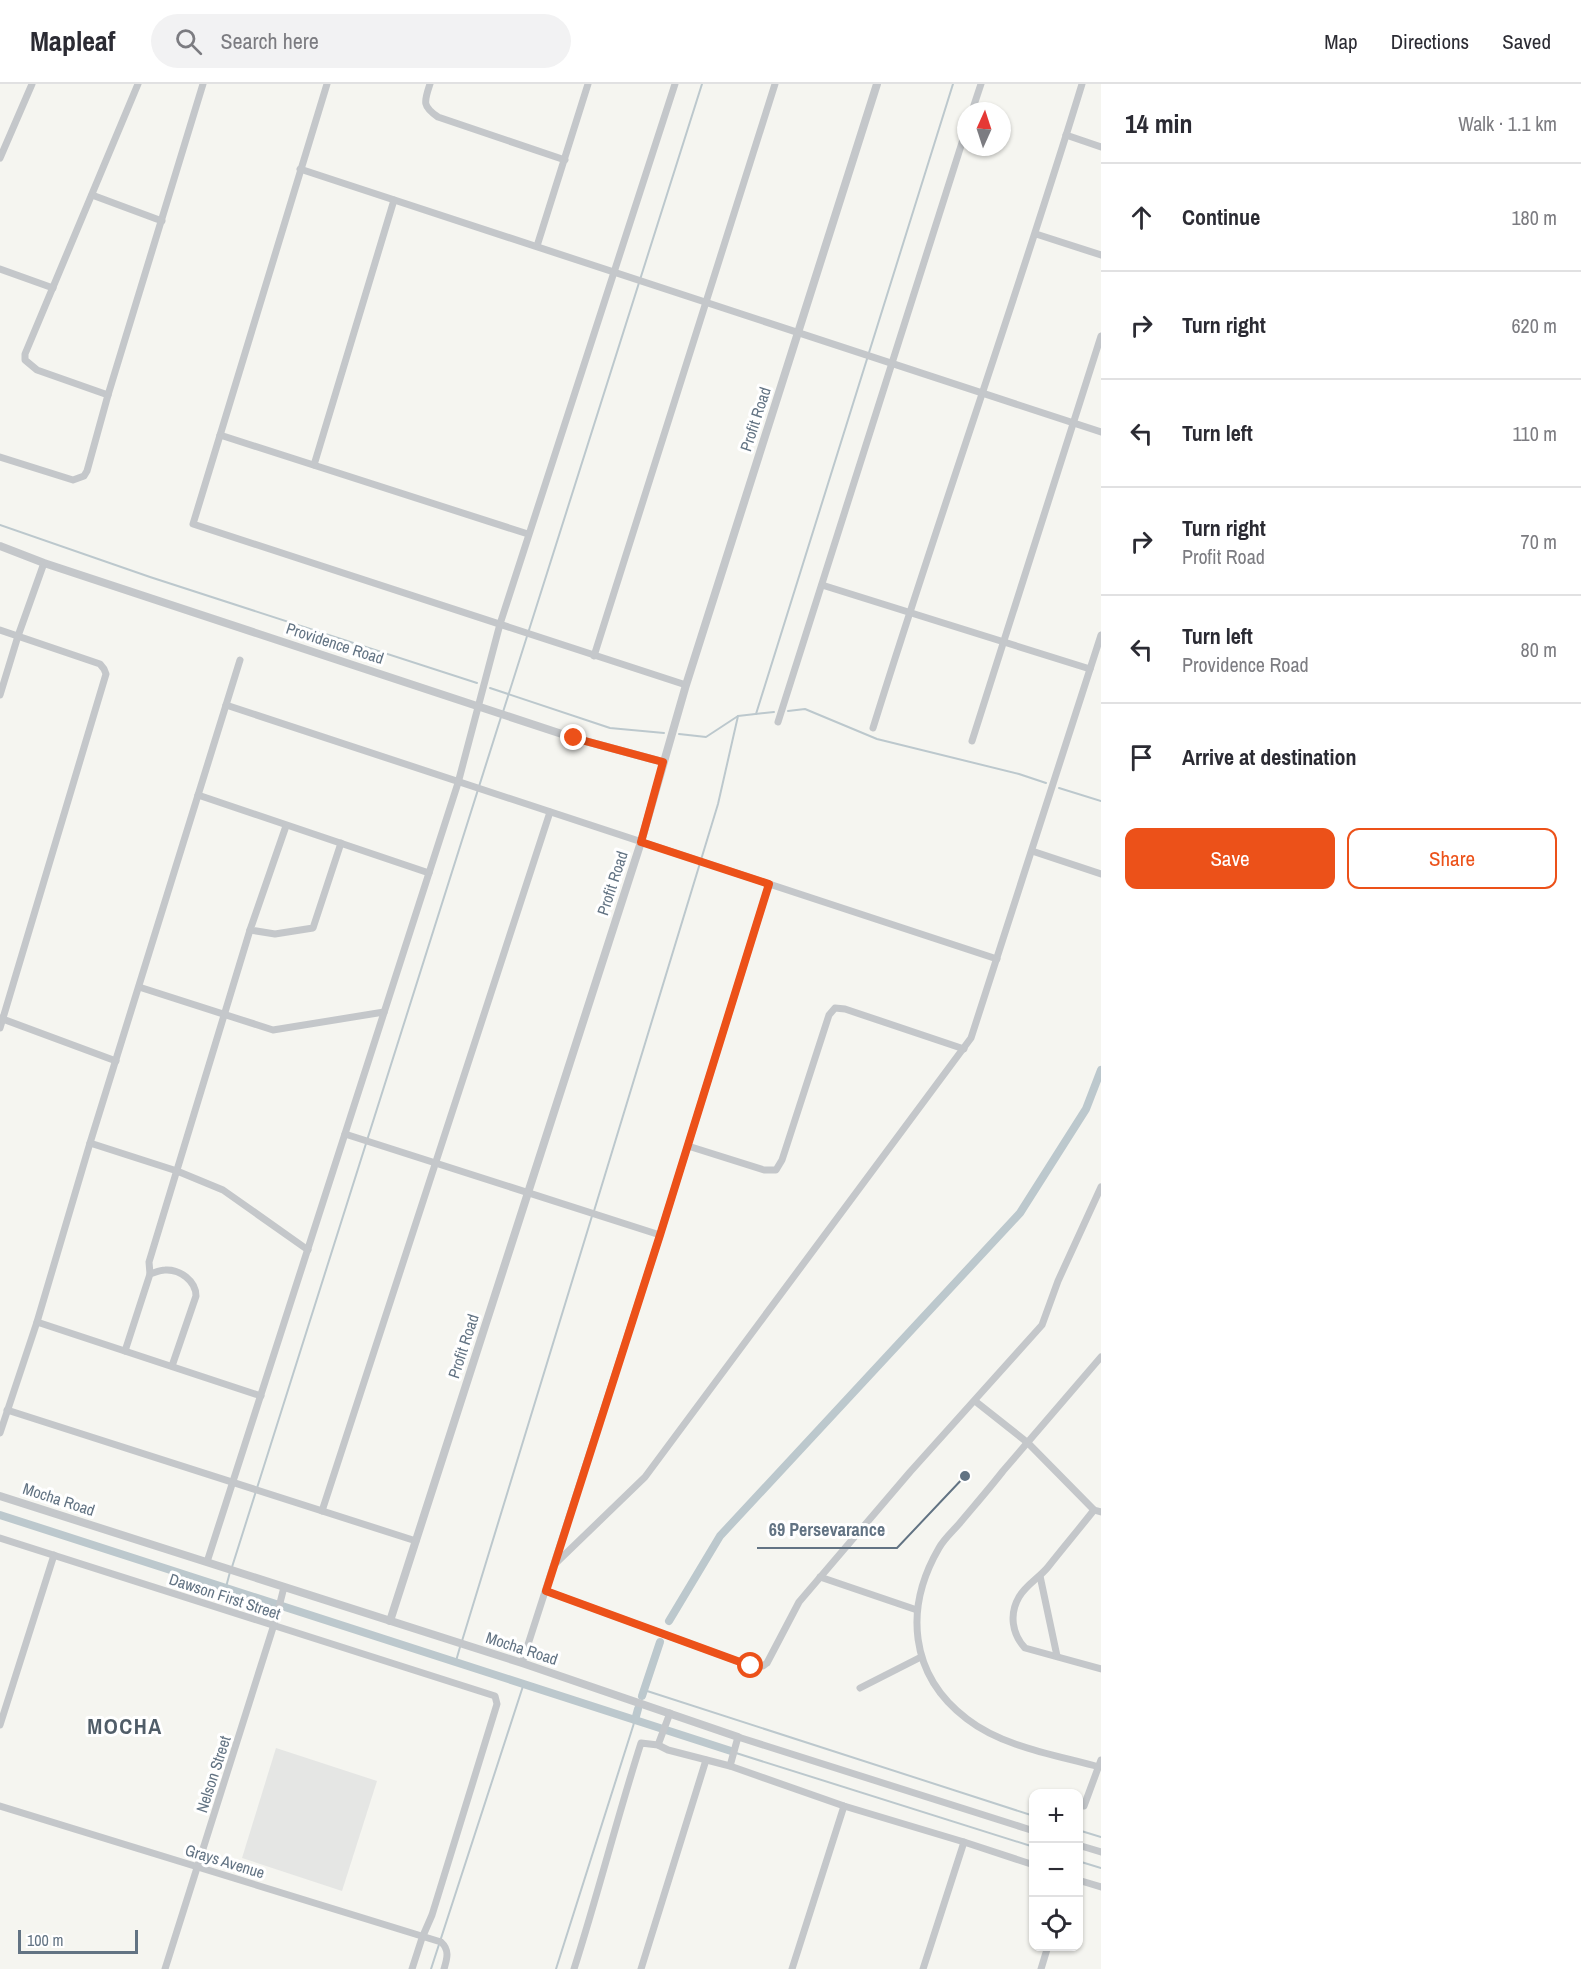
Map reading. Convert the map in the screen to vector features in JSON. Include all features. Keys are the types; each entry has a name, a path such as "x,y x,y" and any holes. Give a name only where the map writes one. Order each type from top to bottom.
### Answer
{"street":[{"path":"0,158 32,84"},
{"path":"108,395 37,370 25,360 25,354 138,84"},
{"path":"0,457 73,480 80,478 87,471 203,84"},
{"path":"327,84 193,524 686,685"},
{"path":"430,84 425,104 427,110 438,117 565,160"},
{"path":"537,246 588,84"},
{"path":"207,1562 458,783 500,624 528,534 675,84"},
{"path":"594,656 775,84"},
{"name":"Profit Road","path":"390,1621 641,842 686,685 877,84"},
{"path":"975,102 981,84"},
{"path":"873,728 909,613 1036,234 1082,84"},
{"path":"1066,135 1101,147"},
{"path":"778,722 958,156"},
{"path":"300,169 1101,432"},
{"path":"92,195 162,221"},
{"path":"314,465 394,200"},
{"path":"1036,234 1101,255"},
{"path":"0,269 53,288"},
{"path":"972,741 1101,336"},
{"path":"220,435 528,534"},
{"name":"Providence Road","path":"0,546 44,563 574,738 663,762"},
{"path":"0,695 44,563"},
{"path":"822,585 1090,669"},
{"path":"0,630 100,664 106,675 1,1018 0,1028"},
{"path":"555,1564 645,1477 971,1038 1101,635"},
{"path":"0,1433 37,1322 90,1143 240,660"},
{"path":"226,705 997,959"},
{"path":"198,795 429,873"},
{"path":"322,1511 550,812"},
{"path":"125,1351 150,1274 149,1262 226,1016 250,930 286,826"},
{"path":"250,930 275,934 313,928 341,843"},
{"path":"1032,851 1101,874"},
{"path":"522,1663 660,1235 769,884"},
{"path":"139,987 273,1030 384,1012"},
{"path":"688,1146 764,1170 776,1170 782,1160 829,1015 835,1008 845,1009 964,1049"},
{"path":"1,1018 116,1061"},
{"path":"345,1134 660,1235"},
{"path":"90,1143 223,1190 308,1250"},
{"path":"546,1591 725,1657 757,1667 767,1663 799,1602 910,1472 1042,1324 1058,1281 1101,1187"},
{"path":"150,1274 164,1270 177,1272 191,1280 196,1288 196,1296 172,1366"},
{"path":"37,1322 261,1396"},
{"path":"1084,1806 1100,1764 1013,1743 967,1719 948,1701 930,1677 921,1657 917,1610 919,1593 940,1546 1101,1357"},
{"path":"975,1401 1028,1443 1098,1511 1019,1596 1014,1609 1015,1632 1025,1648 1101,1669"},
{"path":"7,1410 416,1541"},
{"name":"Mocha Road","path":"0,1496 207,1562 283,1591 390,1621 522,1663 669,1716 1029,1829"},
{"name":"Dawson First Street","path":"0,1538 492,1694 497,1704 432,1915 412,1969"},
{"path":"0,1725 54,1555"},
{"path":"1040,1576 1057,1656"},
{"path":"820,1577 917,1610"},
{"name":"Nelson Street","path":"165,1969 283,1591"},
{"path":"860,1688 921,1657"},
{"path":"658,1745 669,1716"},
{"path":"730,1766 738,1737"},
{"path":"574,1969 641,1743 658,1745 668,1750 730,1766 844,1806 1029,1863"},
{"path":"641,1969 706,1760"},
{"name":"Grays Avenue","path":"0,1806 441,1942 448,1953 444,1969"},
{"path":"792,1969 844,1806"},
{"path":"923,1969 964,1842"},
{"path":"1083,1847 1101,1852"},
{"path":"1083,1882 1101,1887"},
{"path":"1041,1969 1047,1951"}],"shaded area":[{"path":"276,1748 377,1781 342,1891 242,1858"}],"waterway":[{"path":"503,712 702,84"},
{"path":"756,714 953,84"},
{"path":"0,525 150,577 477,683"},
{"path":"490,688 610,728 664,733"},
{"path":"788,711 805,709 877,739 1019,774 1046,783"},
{"path":"679,734 706,737 738,716 774,712"},
{"path":"594,1211 718,804 738,716"},
{"path":"232,1567 501,717"},
{"path":"1059,788 1101,801"},
{"path":"669,1621 720,1536 1020,1213 1086,1109 1101,1070"},
{"path":"462,1641 592,1216"},
{"path":"0,1515 731,1751"},
{"path":"226,1587 230,1572"},
{"path":"642,1696 660,1642"},
{"path":"456,1661 460,1647"},
{"path":"431,1969 524,1683"},
{"path":"644,1690 1029,1814"},
{"path":"635,1720 638,1709"},
{"path":"556,1969 635,1720"},
{"path":"736,1753 1029,1845"},
{"path":"1083,1832 1101,1837"},
{"path":"1083,1863 1101,1868"}],"place":[{"name":"69 Persevarance","path":"965,1476"}],"district":[{"name":"MOCHA","path":"125,1726"}],"route":[{"path":"574,738 663,762 641,842 769,884 546,1591 751,1666"}]}
